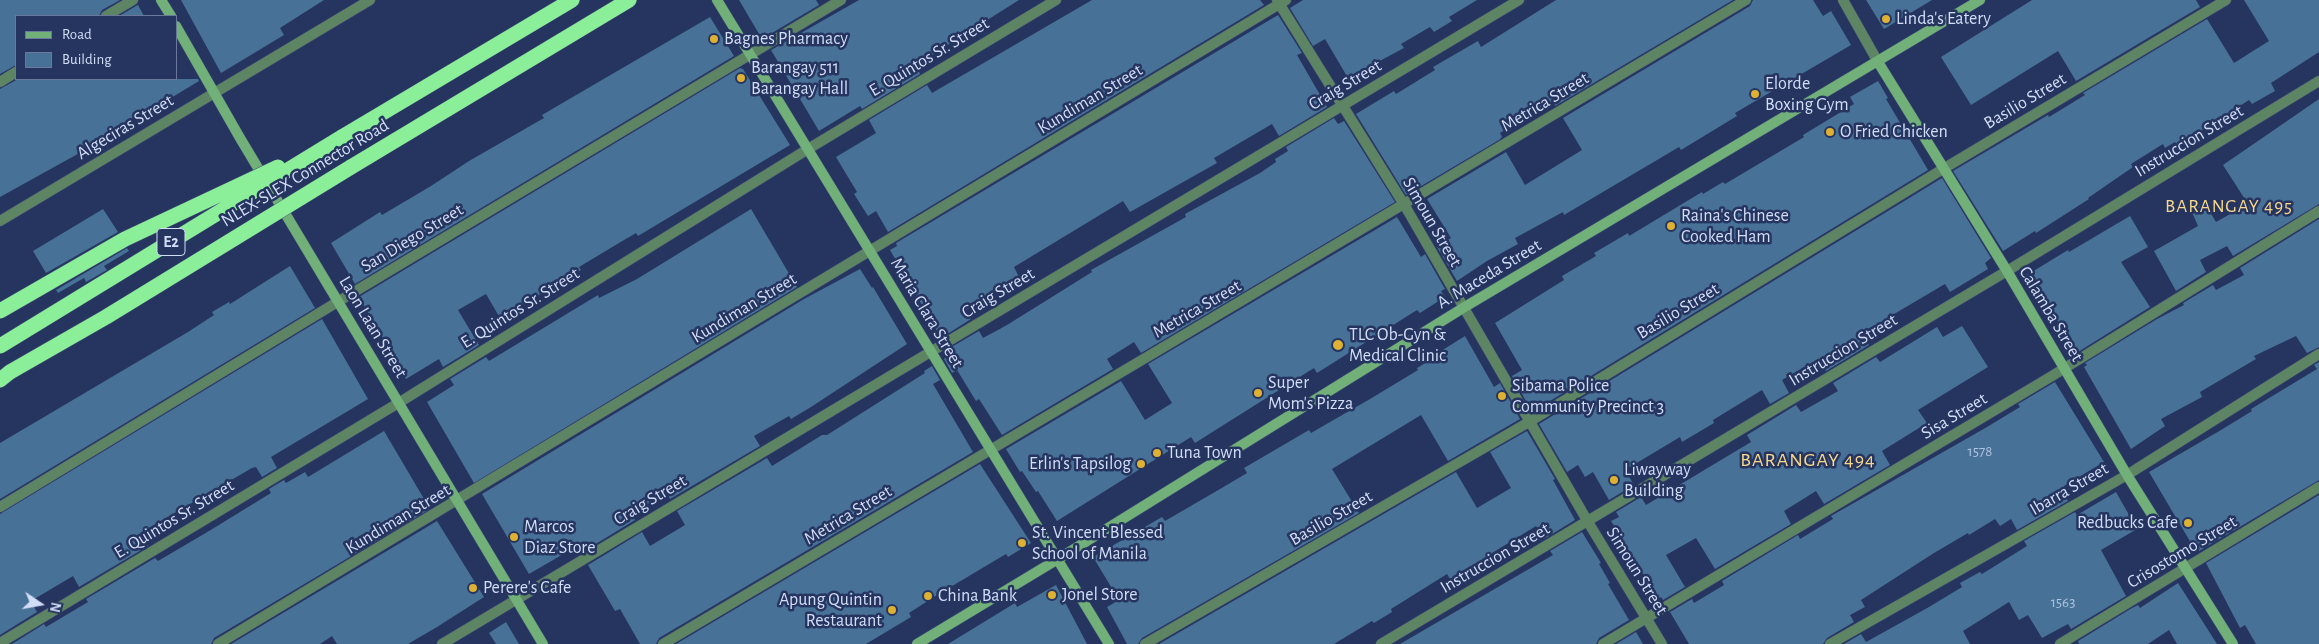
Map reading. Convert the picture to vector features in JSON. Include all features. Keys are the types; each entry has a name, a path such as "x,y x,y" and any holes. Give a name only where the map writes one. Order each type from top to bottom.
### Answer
{"highway":[{"name":"NLEX-SLEX Connector Road","path":"0,346 342,137 572,0"},
{"name":"NLEX-SLEX Connector Road","path":"3,377 106,317 189,264 630,0"},
{"path":"0,311 76,265 162,219 342,137"}],"street":[{"path":"108,15 133,0"},
{"path":"161,0 170,15"},
{"name":"Algeciras Street","path":"0,221 370,0"},
{"name":"Maria Clara Street","path":"717,0 1109,644"},
{"name":"San Diego Street","path":"0,507 841,0"},
{"name":"E. Quintos Sr. Street","path":"0,643 400,402 808,149 1056,0"},
{"name":"Craig Street","path":"442,644 516,598 1519,0"},
{"name":"Metrica Street","path":"663,644 991,448 1405,206 1746,0"},
{"name":"Calamba Street","path":"1843,0 1878,62 1942,169 2007,271 2127,475 2233,644"},
{"name":"A. Maceda Street","path":"917,644 1058,559 1462,308 1980,0"},
{"name":"Basilio Street","path":"1145,644 1529,422 1942,169 2226,0"},
{"name":"Simoun Street","path":"1281,1 1405,206 1462,308 1662,644"},
{"name":"Kundiman Street","path":"218,644 458,502 1281,1"},
{"name":"Laon Laan Street","path":"178,29 543,644"},
{"path":"0,82 15,73"},
{"name":"Instruccion Street","path":"1381,644 2007,271 2319,80"},
{"name":"Sisa Street","path":"1604,644 2064,369 2319,211"},
{"name":"Ibarra Street","path":"1830,644 2127,475 2319,354"},
{"name":"Crisostomo Street","path":"2060,644 2319,487"}],"building":[{"path":"0,0 120,0 102,10 100,15 15,15 15,66 0,74"},
{"path":"181,0 324,0 280,28 284,35 221,73"},
{"path":"739,0 816,0 819,5 762,39"},
{"path":"859,0 1019,0 916,65 920,74 862,109 860,106 819,131 771,50"},
{"path":"1092,0 1260,0 1264,5 888,232 876,211 868,216 854,194 857,192 836,157 876,133 869,120 927,85 932,93"},
{"path":"1303,0 1477,0 1449,17 1452,21 1434,32 1430,27 1401,44 1404,48 1348,78 1325,39 1313,46 1290,8"},
{"path":"1556,0 1733,0 1555,106 1554,103 1537,114 1535,112 1500,133 1502,137 1499,140 1406,195 1356,114 1394,91 1396,94 1435,70 1433,67 1478,41 1481,47"},
{"path":"1753,0 1813,0 1823,16 1831,11 1851,45 1735,113 1737,116 1681,150 1679,147 1564,215 1563,212 1515,238 1518,244 1487,261 1457,281 1437,247 1451,238 1427,199 1506,152 1525,185 1582,150 1563,118 1750,6"},
{"path":"1866,0 1932,0 1884,29"},
{"path":"2032,0 2196,0 2200,7 2076,81 2058,51 1971,105 1941,57"},
{"path":"2244,0 2319,0 2319,52 2271,83 2275,91 2252,104 2249,100 2178,146 2175,142 2165,148 2163,144 2131,164 2133,167 2089,199 2036,233 2035,231 2003,251 1953,171 2048,115 2049,117 2085,95 2083,93 2207,19 2234,63 2269,41"},
{"path":"138,5 143,15 121,15"},
{"path":"1278,15 1302,53 1297,55 1327,107 1279,136 1272,124 1214,158 1217,163 1130,212 1123,201 1014,267 1019,277 966,310 971,319 941,338 890,250 897,246 896,243"},
{"path":"710,17 734,56 355,284 331,243 380,212 382,215 431,186 469,161 544,118 542,115"},
{"path":"740,68 743,69 790,145 638,236 636,233 619,243 579,267 581,270 500,318 486,294 458,310 479,345 443,367 439,359 406,379 359,297"},
{"path":"198,79 199,81 156,107 154,105 126,122 128,125 103,140 0,197 0,89 16,80"},
{"path":"1878,81 1888,98 1886,99 1928,170 1532,412 1512,376 1522,370 1495,323 1564,280 1562,276 1596,256 1594,253 1628,233 1629,236 1702,192 1703,194 1723,182 1725,184 1804,137 1803,135 1854,104 1850,97"},
{"path":"2319,99 2319,204 2233,256 2227,246 2200,260 2206,272 2176,291 2154,251 2198,226 2191,210 2204,202 2216,222 2248,204 2223,165"},
{"path":"1334,118 1338,124 1344,121 1395,202 1141,353 1134,342 1107,359 1113,369 1002,435 979,399 976,401 957,370 952,373 944,359 950,353 948,349 979,331 983,338 1007,325 1092,272 1091,270 1186,217 1185,214 1260,173 1276,162 1275,159 1288,151 1286,147"},
{"path":"1942,178 1991,258 1985,263 1988,269 1950,292 1945,284 1862,333 1869,345 1826,371 1818,359 1782,380 1789,393 1770,404 1762,390 1713,420 1714,423 1682,442 1680,437 1625,470 1634,485 1609,500 1593,472 1585,477 1578,465 1567,472 1539,424"},
{"path":"103,209 118,232 46,273 33,251"},
{"path":"751,209 797,287 474,483 427,402 454,385 450,379 486,357 489,361 598,295 599,298 637,279"},
{"path":"2130,216 2148,247 2121,262 2150,307 2078,352 2027,275"},
{"path":"1397,217 1421,257 1425,254 1445,289 1441,291 1445,297 1420,313 1417,310 1317,373 1314,368 1195,443 1191,437 1057,521 1038,491 1036,492 1022,471 1020,472 1006,449 1121,381 1145,420 1172,403 1148,364"},
{"path":"2319,219 2319,347 2307,353 2296,336 2254,356 2256,359 2200,392 2202,397 2161,419 2165,426 2131,449 2084,367 2087,365 2085,363 2157,319 2184,305 2183,303 2213,285 2216,290 2244,275 2240,268"},
{"path":"127,248 129,251 104,266 107,270 86,282 84,278 58,293 56,290"},
{"path":"290,266 315,308 0,499 0,443 188,332 214,315 212,312 229,302 230,304"},
{"path":"860,269 907,344 811,407 791,419 789,416 754,436 760,446 670,499 667,493 631,514 635,520 581,553 577,546 529,574 482,494 804,299"},
{"path":"322,319 368,399 271,457 277,468 262,477 256,467 252,468 140,533 148,546 79,587 73,576 31,601 37,612 0,635 0,514"},
{"path":"1962,326 1988,367 1918,410 1927,423 1882,451 1890,465 1824,504 1816,491 1784,511 1791,524 1715,569 1696,538 1666,555 1685,587 1663,600 1661,597 1658,599 1611,521 1619,517 1616,512 1641,497 1646,505 1751,442 1747,435 1796,405 1801,412 1838,391 1833,383 1876,357 1880,362 1937,327 1943,337"},
{"path":"1465,336 1494,387 1500,383 1520,419 1448,461 1421,415 1332,469 1359,513 1142,638 1138,644 1127,644 1107,607 1119,600 1093,557 1162,517 1165,521 1247,473 1244,468 1309,430 1311,433 1370,399 1418,370 1417,368"},
{"path":"2319,362 2319,480 2199,551 2197,546 2194,548 2149,472 2252,411 2251,409 2317,369 2314,365"},
{"path":"932,366 940,380 933,384 973,452 659,638 656,644 640,644 620,609 615,611 588,565 642,532 650,546 685,525 677,511 767,458 772,466 822,435 827,435 925,373 924,371"},
{"path":"2055,382 2104,462 2064,486 2064,493 2068,501 2017,530 2011,519 2000,526 1995,519 1969,535 1968,533 1861,600 1865,607 1850,615 1854,622 1827,638 1823,644 1689,644 1670,612 1692,599 1694,603 1724,585 1722,581 1798,535 1800,539 1833,519 1831,516 1987,427 2020,407 2018,404"},
{"path":"384,431 430,509 214,638 211,644 12,644 44,624 46,627 88,602 86,599 155,558 158,561 209,531 271,493 269,489 284,480 286,483 305,472 308,477"},
{"path":"1527,431 1555,479 1553,480 1575,520 1544,539 1536,526 1450,579 1447,574 1391,609 1392,612 1374,623 1372,621 1334,644 1159,644 1456,472 1477,508 1511,488 1490,452"},
{"path":"980,464 1031,543 1008,557 1006,554 937,595 909,613 911,617 866,644 676,644"},
{"path":"2116,492 2137,529 2101,550 2126,596 2071,629 2068,624 2042,638 2028,615 2019,620 2009,602 1963,631 1970,644 1844,644 1861,634 1866,642 1929,607 1962,587 1960,583 1980,572 1982,574 2027,546 2024,541 2075,512 2077,515"},
{"path":"2319,495 2319,644 2256,644 2245,625 2240,628 2206,563"},
{"path":"437,521 484,597 437,627 408,644 337,644 332,636 320,644 231,644"},
{"path":"1582,532 1601,563 1599,564 1610,583 1608,584 1629,620 1599,638 1596,644 1400,644 1553,555 1550,551"},
{"path":"2178,583 2217,644 2177,644 2169,630 2148,644 2079,644 2078,641 2132,608 2138,605 2140,608"},
{"path":"1056,585 1087,644 948,644 1015,603 1017,607"},
{"path":"506,622 519,644 496,644 489,633"},
{"path":"1636,632 1643,644 1616,644"}],"place":[{"name":"Linda's Eatery","path":"1886,19"},
{"name":"Bagnes Pharmacy","path":"714,39"},
{"name":"Barangay 511 Barangay Hall","path":"741,78"},
{"name":"Elorde Boxing Gym","path":"1755,94"},
{"name":"O Fried Chicken","path":"1830,132"},
{"name":"Raina's Chinese Cooked Ham","path":"1671,226"},
{"name":"TLC Ob-Gyn & Medical Clinic","path":"1338,345"},
{"name":"Super Mom's Pizza","path":"1258,393"},
{"name":"Sibama Police Community Precinct 3","path":"1502,396"},
{"name":"Tuna Town","path":"1157,453"},
{"name":"Erlin's Tapsilog","path":"1141,464"},
{"name":"Liwayway Building","path":"1614,480"},
{"name":"Redbucks Cafe","path":"2188,523"},
{"name":"Marcos Diaz Store","path":"514,537"},
{"name":"St. Vincent Blessed School of Manila","path":"1022,543"},
{"name":"Perere's Cafe","path":"473,588"},
{"name":"Jonel Store","path":"1052,595"},
{"name":"China Bank","path":"928,596"},
{"name":"Apung Quintin Restaurant","path":"892,610"}],"district":[{"name":"BARANGAY 495","path":"2229,206"},
{"name":"BARANGAY 494","path":"1808,460"}]}
